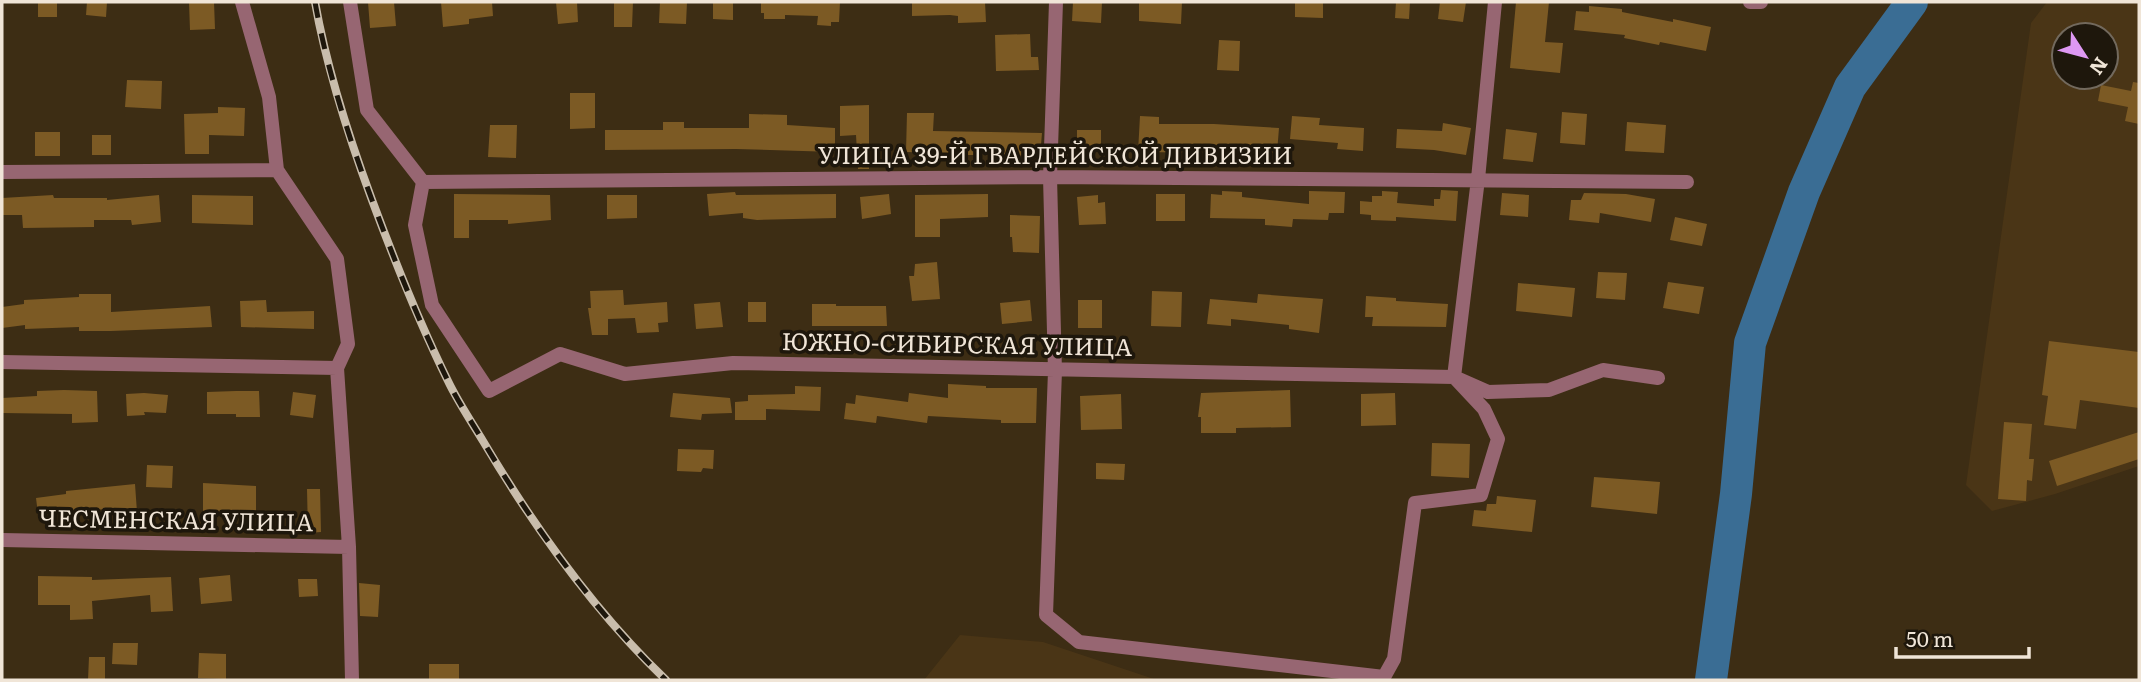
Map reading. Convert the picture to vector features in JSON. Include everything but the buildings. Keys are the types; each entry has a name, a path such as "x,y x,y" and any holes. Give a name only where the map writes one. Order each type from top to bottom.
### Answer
{"street":[{"path":"242,2 269,97 277,170 337,259 348,344 337,368 349,547 352,680"},
{"path":"350,2 367,110 423,182"},
{"path":"1056,2 1050,177 1055,371 1046,615 1079,642 1384,677 1394,659 1415,503 1481,495 1498,439 1484,409 1454,377 1478,179 1495,2"},
{"path":"2,172 277,170"},
{"name":"УЛИЦА 39-Й ГВАРДЕЙСКОЙ ДИВИЗИИ","path":"423,182 1050,177 1687,182"},
{"name":"ЮЖНО-СИБИРСКАЯ УЛИЦА","path":"423,182 415,225 432,305 489,391 560,354 625,373 733,363 1454,377 1488,392 1549,390 1603,370 1658,378"},
{"path":"2,362 337,368"},
{"name":"ЧЕСМЕНСКАЯ УЛИЦА","path":"2,540 349,547"}],"shaded area":[{"path":"2047,2 2139,2 2139,466 2055,494 1992,511 1966,485 2031,23"},
{"path":"960,635 1043,642 1157,680 924,680"}],"waterway":[{"path":"1711,680 1736,494 1750,343 1804,192 1850,87 1912,2"}],"railway":[{"path":"315,2 332,77 363,176 408,292 452,389 544,536 614,626 666,680"}]}
